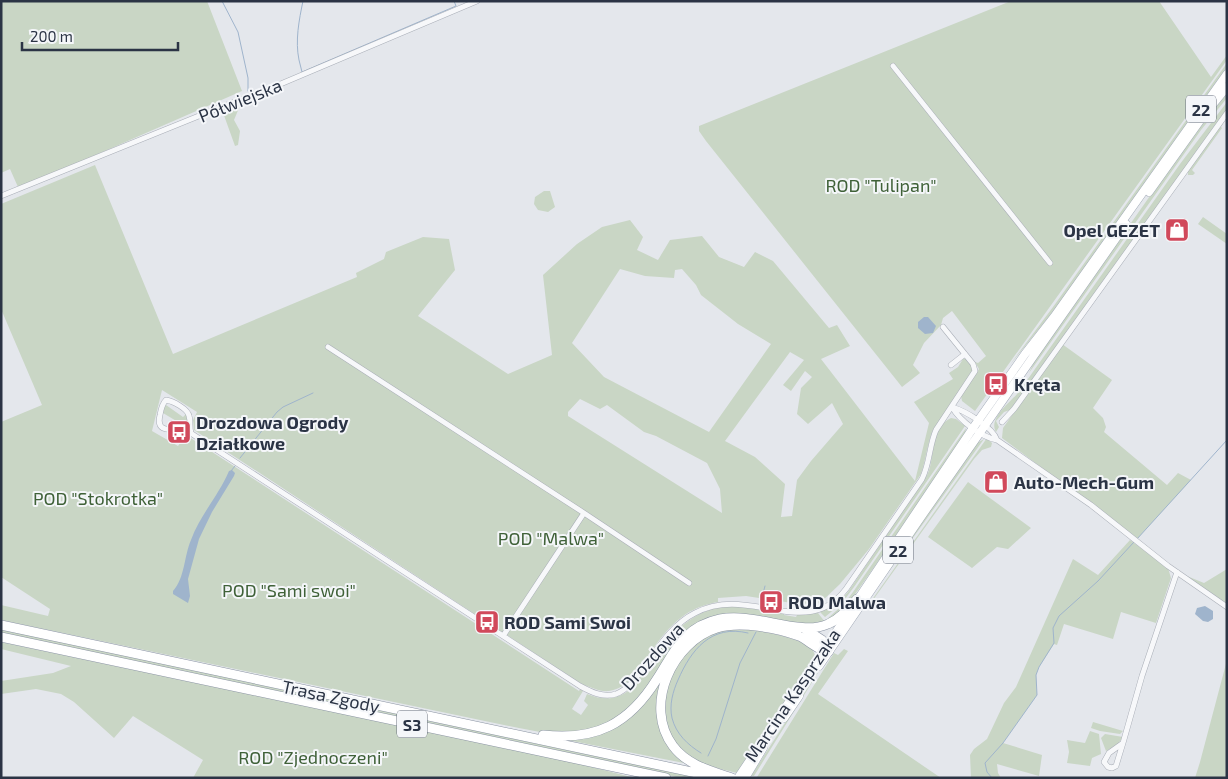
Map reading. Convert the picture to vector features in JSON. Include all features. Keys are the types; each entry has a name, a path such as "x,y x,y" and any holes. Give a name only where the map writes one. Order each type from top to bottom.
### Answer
{"highway":[{"path":"488,729 555,737 581,736 601,731 612,726 635,709 658,679 677,645 688,633 699,627 720,619 738,617 803,628 819,627 828,624 846,611 857,599"},
{"path":"732,778 719,776 682,756 673,746 662,722 660,706 662,691 671,671 683,652 696,638 707,632 718,628 744,625 786,632 826,649"},
{"name":"Trasa Zgody","path":"1,626 719,776"},
{"path":"803,628 817,636 826,649"},
{"name":"Trasa Zgody","path":"1,637 666,778"}],"main road":[{"name":"Marcina Kasprzaka","path":"738,778 979,427 1025,354 1054,317 1227,74"},
{"name":"Marcina Kasprzaka","path":"745,778 857,599 1190,134 1227,87"}],"street":[{"name":"Półwiejska","path":"1,196 264,91 477,1"},
{"path":"893,66 1050,263"},
{"path":"1002,422 1014,409 1227,112"},
{"path":"943,327 973,364 975,371 952,407 991,438 997,440 1091,505 1177,572 1227,607"},
{"path":"328,347 689,582"},
{"path":"951,365 965,354"},
{"path":"166,400 170,400 187,411 190,418 191,433 182,429 167,430 160,426 160,412 166,400"},
{"name":"Drozdowa","path":"191,433 586,690 597,694 609,695 620,692 630,684 670,632 682,621 698,611 726,604 811,612 826,607 839,598 922,479 928,464 934,435 952,407"},
{"path":"503,636 584,513"},
{"path":"1123,743 1106,758 1104,762 1108,767 1116,766 1123,743 1142,676 1177,572"}],"green space":[{"path":"1,1 207,1 242,91 50,175 18,187 10,169 1,173"},
{"name":"ROD \"Tulipan\"","path":"1011,1 1159,1 1211,77 1227,55 1227,60 975,411 962,401 961,396 979,369 975,362 978,363 986,356 952,311 943,318 941,325 924,343 913,365 920,373 902,387 706,141 699,131 699,126"},
{"path":"1227,63 1227,67 1056,308 1009,366 1053,307"},
{"path":"264,91 266,93 239,108 234,120 240,131 238,145 235,146 221,107"},
{"path":"1227,93 1227,98 1201,130 1029,373 1036,358 1183,149"},
{"path":"1227,102 1227,109 1010,410 1004,412 996,421 999,427 996,432 994,427 997,416 1018,393 1180,164"},
{"path":"1227,117 1222,128 1192,170 1195,173 1188,175 1188,171"},
{"path":"95,165 173,354 357,277 356,273 384,259 386,252 423,237 449,239 455,270 418,316 508,374 552,355 543,275 577,244 602,227 630,220 643,237 637,250 658,260 670,240 702,236 719,257 744,267 755,252 773,261 829,328 837,325 850,346 821,359 915,481 929,423 914,402 953,379 949,373 958,367 963,359 966,359 974,371 933,430 921,474 869,549 840,584 820,603 799,604 746,596 718,598 718,602 697,608 679,619 661,638 633,677 618,689 609,691 583,685 194,430 193,420 197,412 162,390 152,431 178,446 186,435 579,691 580,689 583,691 572,709 581,715 588,705 584,701 587,694 599,698 611,698 628,691 633,687 661,648 683,625 696,616 710,610 727,606 741,606 796,617 797,615 818,613 825,622 818,624 697,624 647,690 615,721 577,734 540,732 1,620 1,605 48,616 50,609 1,577 1,422 42,405 1,309 1,204","holes":["620,269 645,276 674,278 675,270 682,269 696,285 701,295 738,324 771,344 709,432 604,377 572,343","790,352 804,360 783,385 791,391 805,371 812,377 801,388 797,414 808,424 832,403 843,424 797,480 792,516 781,517 785,484 755,457 725,441","580,399 600,409 607,405 644,432 656,436 707,463 720,489 722,513 568,416 568,412"]},
{"path":"544,191 550,191 555,207 548,212 538,210 534,204 535,197"},
{"path":"1203,217 1227,234 1227,244 1198,224"},
{"path":"1062,344 1112,380 1093,408 1103,418 1106,427 1104,432 1167,485 1178,473 1191,480 1137,539 1002,438 1003,428"},
{"path":"166,405 183,417 186,414 188,421 185,425 163,413 164,406"},
{"path":"951,418 956,419 965,426 854,587 842,603 825,617 820,612 838,603 848,592 925,478 930,469 938,433 945,422"},
{"path":"966,428 965,434 936,479 851,600 829,620 828,618 844,604 853,592"},
{"path":"987,438 992,443 991,447 982,450 974,459 868,607 869,604"},
{"path":"984,439 841,638 977,443"},
{"path":"968,482 1031,528 1008,549 997,547 972,568 928,537"},
{"path":"1130,540 1168,568 1171,578 1156,623 1121,612 1113,639 1064,624 1057,645 1054,644 1039,667 1036,675 1037,695 1003,743 1042,755 1039,776 997,764 998,773 1001,778 971,778 970,755 974,749 987,739 1004,703 1016,687 1073,559 1098,575"},
{"path":"1227,569 1227,607 1177,572 1204,583"},
{"path":"741,620 792,629 813,637 812,639 774,626 732,623 707,629 687,643 675,658 665,678 660,692 658,718 661,730 667,741 676,753 689,764 567,740 605,733 619,726 641,706 678,650 691,636 711,625"},
{"path":"738,628 794,639 811,646 815,655 812,664 737,773 702,763 683,752 668,731 664,706 668,682 688,650 698,642 719,631"},
{"path":"1,629 703,778 681,778 1,634"},
{"name":"ROD \"Zjednoczeni\"","path":"1,642 580,764 635,778 193,778 203,760 133,716 114,738 74,702 61,694 36,689 1,694 1,681 53,673 71,666 1,649"},
{"path":"837,642 754,776 751,776"},
{"path":"844,649 848,651 818,694 941,778 757,777 834,653 838,655"},
{"path":"1227,660 1227,778 1195,778 1200,762"},
{"path":"1093,722 1123,731 1120,734 1100,731 1091,728"},
{"path":"1090,731 1099,734 1101,754 1092,758 1090,766 1067,763 1069,752 1067,740 1085,743"},
{"path":"1105,734 1123,737 1117,745 1106,751 1101,738"}],"water":[{"path":"924,317 928,317 936,326 933,333 925,334 918,328 918,322"},
{"path":"232,470 235,473 234,476 212,512 199,539 188,579 190,596 188,603 173,594 173,591 180,580 195,531 229,471"},
{"path":"1205,606 1213,611 1213,619 1208,622 1203,621 1195,614 1197,608"}],"waterway":[{"path":"222,1 238,32 248,78 248,91"},
{"path":"303,1 297,38 302,72 456,6 454,1"},
{"path":"240,458 277,412 283,407 313,393"},
{"path":"1137,539 1227,440"},
{"path":"231,471 235,466"},
{"path":"992,778 987,772 985,763 1003,743 1037,695 1036,675 1054,643 1053,628 1059,616 1098,581 1134,542"},
{"path":"761,601 765,586"},
{"path":"701,753 683,738 674,724 671,708 676,684 689,659 704,642 723,632 748,633"},
{"path":"708,756 716,739 740,663 756,632"}],"place":[{"name":"Opel GEZET","path":"1177,230"},
{"name":"Kręta","path":"996,384"},
{"name":"Drozdowa Ogrody Działkowe","path":"179,432"},
{"name":"Auto-Mech-Gum","path":"996,482"},
{"name":"ROD Malwa","path":"771,602"},
{"name":"ROD Sami Swoi","path":"487,622"}],"park label":[{"name":"POD \"Stokrotka\"","path":"98,498"},
{"name":"POD \"Malwa\"","path":"551,538"},
{"name":"POD \"Sami swoi\"","path":"289,590"}]}
